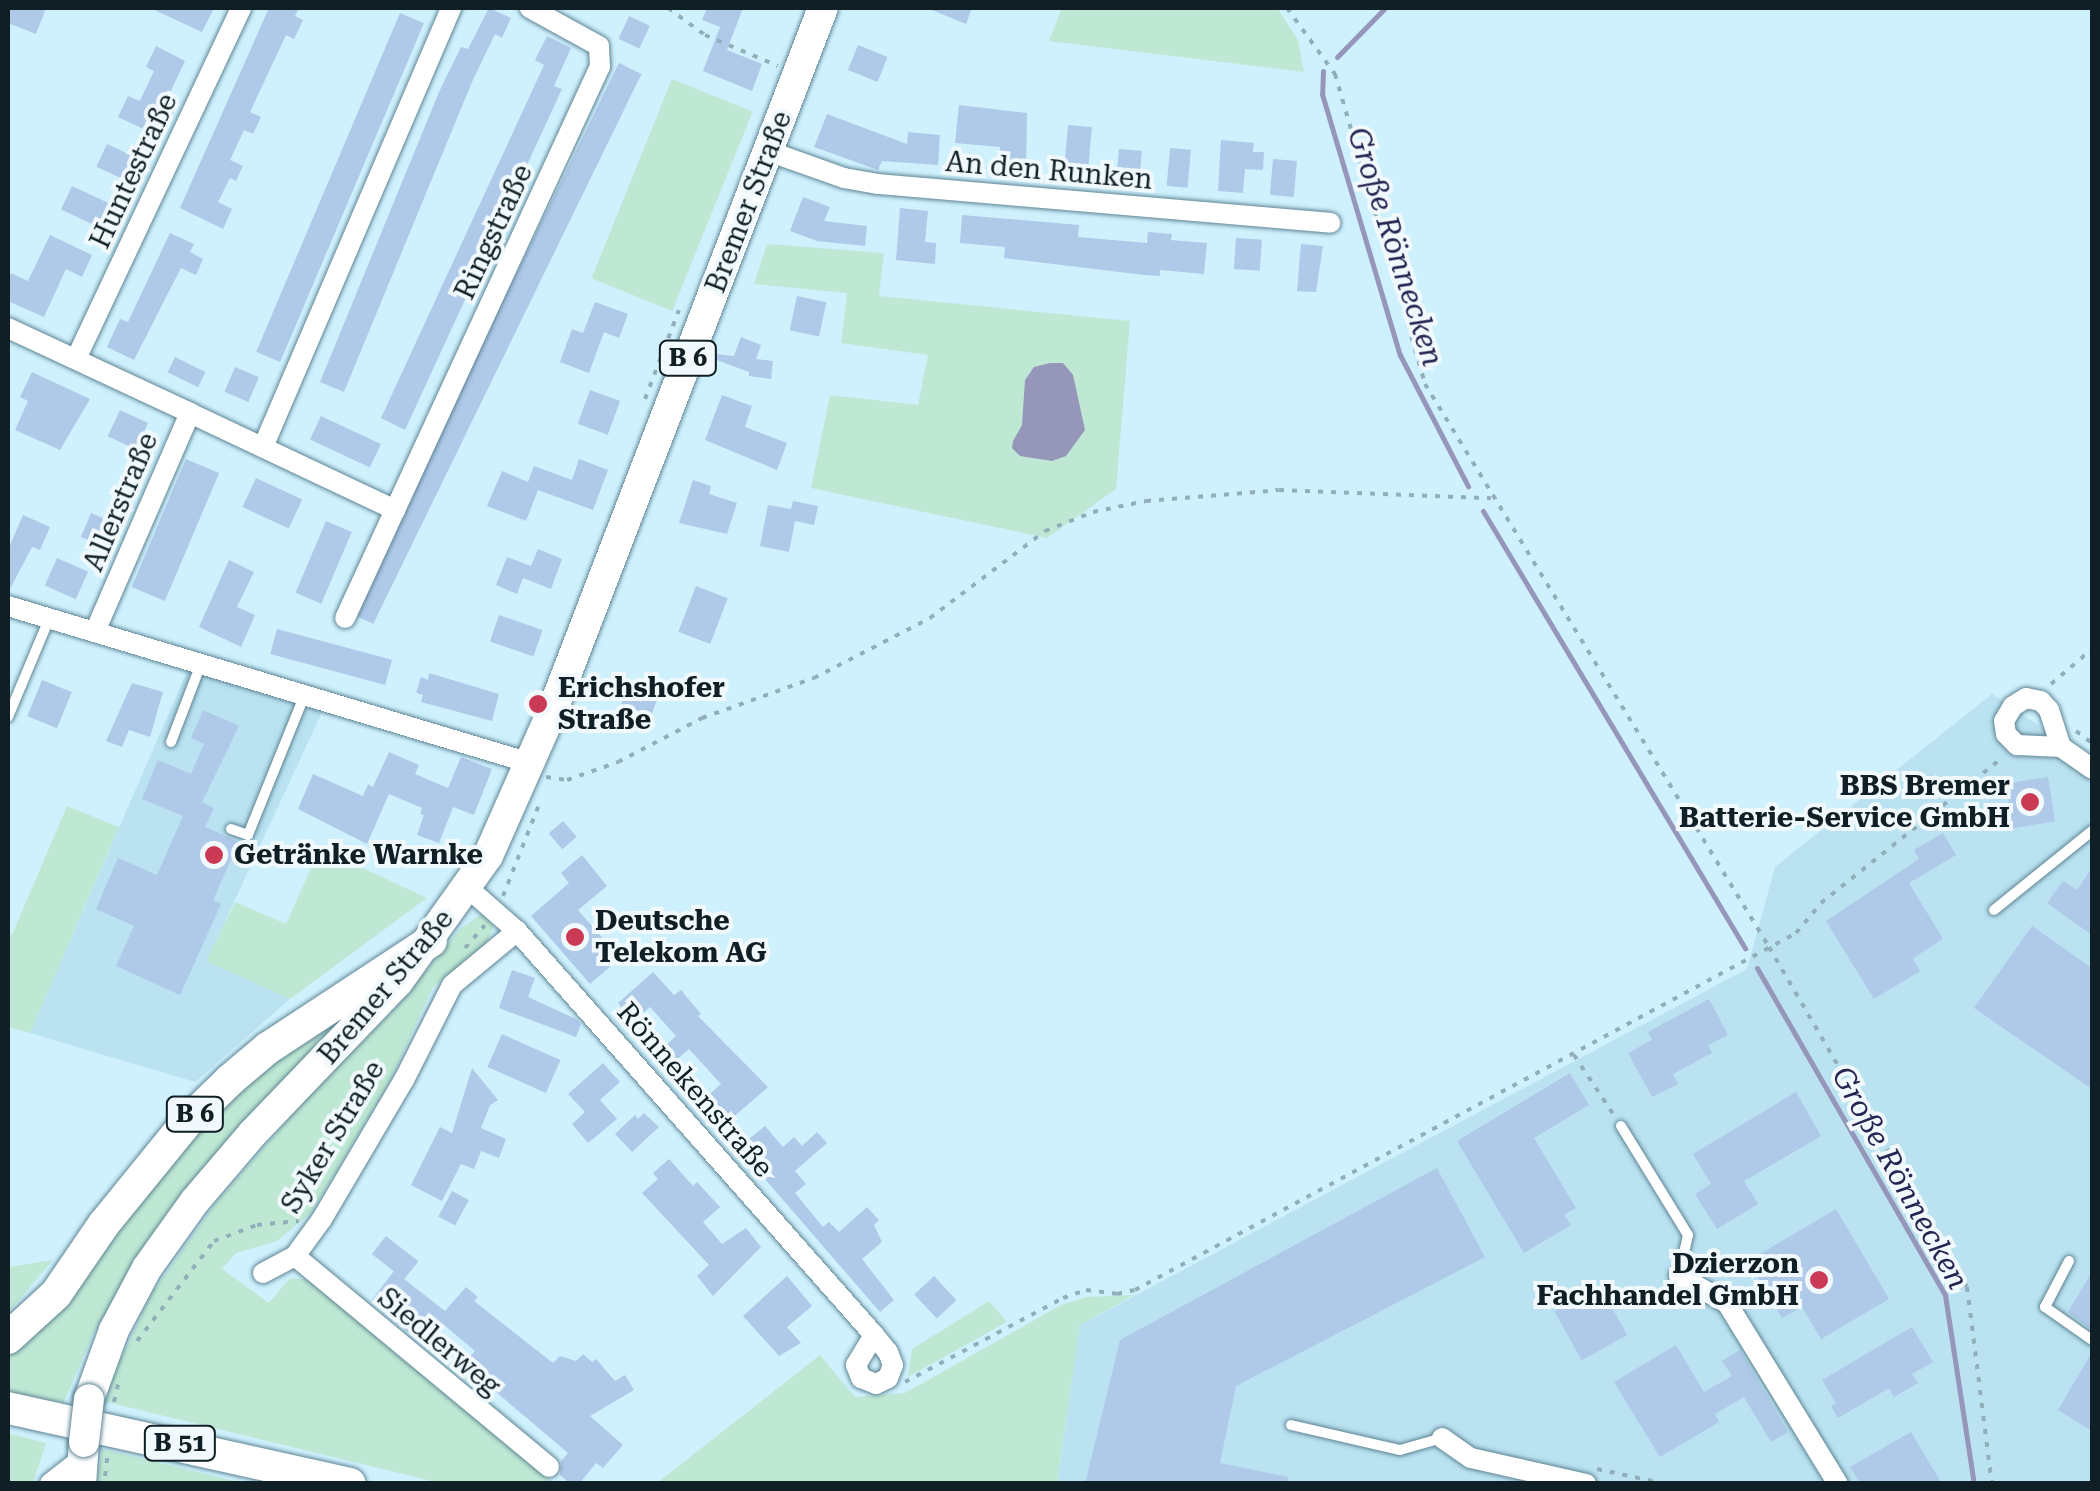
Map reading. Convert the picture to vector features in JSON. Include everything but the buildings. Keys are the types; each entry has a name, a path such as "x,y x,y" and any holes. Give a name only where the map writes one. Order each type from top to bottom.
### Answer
{"highway":[{"name":"B 6","path":"8,1338 56,1294 104,1224 174,1137 230,1080 268,1048 430,940"},
{"name":"B 51","path":"8,1408 350,1484"}],"main road":[{"name":"Bremer Straße","path":"82,1465 89,1399 98,1368 148,1268 195,1202 253,1133 398,982 488,856 529,767 824,8"}],"street":[{"name":"Huntestraße","path":"76,359 241,8"},
{"path":"263,447 451,8"},
{"name":"Ringstraße","path":"344,618 600,67 599,46 542,10"},
{"name":"An den Runken","path":"768,151 844,178 878,184 1330,223"},
{"name":"Allerstraße","path":"8,328 190,414 95,631"},
{"path":"190,414 395,510"},
{"path":"8,606 305,693 529,767"},
{"path":"2061,748 2049,710 2041,701 2026,698 2013,706 2004,721 2006,734 2017,746 2061,748 2092,769"},
{"name":"Rönnekenstraße","path":"468,888 517,931 874,1336 893,1365 888,1378"},
{"name":"Syker Straße","path":"264,1273 295,1256 322,1218 404,1080 452,985 517,931"},
{"name":"Siedlerweg","path":"295,1256 548,1467"},
{"path":"1679,1276 1727,1303 1838,1484"},
{"path":"874,1336 856,1365 860,1378 876,1384 888,1378"},
{"path":"1442,1438 1471,1458 1586,1484"},
{"path":"51,1484 82,1465"}],"lane":[{"path":"8,716 50,618"},
{"path":"170,742 202,664"},
{"path":"231,829 248,835 305,693"},
{"path":"1994,910 2092,831"},
{"path":"1621,1126 1688,1235 1679,1276"},
{"path":"2069,1261 2046,1307 2092,1340"},
{"path":"1291,1425 1400,1450 1442,1438"}],"path":[{"path":"668,8 704,35 798,74"},
{"path":"1287,8 1335,74 1412,350 1425,384 1769,947 1967,1287 1992,1484"},
{"path":"529,767 567,780 618,762 702,718 814,678 930,618 1046,531 1093,512 1146,501 1279,490 1492,498"},
{"path":"2041,701 2052,683 2092,649"},
{"path":"888,1378 907,1383 1063,1298 1086,1290 1117,1294 1135,1290 1796,933 1821,903 2017,746"},
{"path":"1573,1053 1621,1126"},
{"path":"133,1348 214,1241 257,1225 322,1218"}],"shaded area":[{"path":"1063,363 1073,375 1085,430 1066,456 1052,461 1020,456 1012,448 1022,425 1025,380 1034,367"},
{"path":"188,669 323,710 207,960 290,999 195,1082 30,1033"},
{"path":"1992,694 2092,761 2092,1483 1057,1484 1080,1325 1747,969 1775,867"}],"green space":[{"path":"1062,8 1277,8 1298,40 1304,72 1049,41"},
{"path":"672,79 753,112 672,311 591,278"},
{"path":"767,244 884,253 879,296 1130,321 1116,489 1047,538 811,488 830,395 918,405 928,355 841,343 847,293 754,284"},
{"path":"67,806 119,827 30,1033 8,1027 8,934 12,935"},
{"path":"320,848 427,898 290,999 206,961 235,902 286,924"},
{"path":"484,913 493,927 487,943 433,987 391,1079 311,1213 277,1241 236,1253 222,1269 269,1303 290,1278 311,1280 554,1483 440,1483 107,1402 111,1380 152,1293 215,1204 307,1098 393,1011 461,928"},
{"path":"374,989 184,1194 149,1239 93,1334 64,1402 8,1393 8,1347 214,1107"},
{"path":"53,1260 8,1313 8,1267"},
{"path":"1134,1295 1080,1325 1057,1483 657,1483 820,1355 855,1397 905,1393 1061,1305 1087,1297"},
{"path":"989,1301 1007,1322 908,1377 912,1349"},
{"path":"8,1433 46,1443 33,1483 8,1483"},
{"path":"102,1449 243,1483 97,1483"}],"waterway":[{"name":"Große Rönnecken","path":"1337,57 1385,8"},
{"name":"Große Rönnecken","path":"1323,71 1322,94 1400,355 1468,486"},
{"name":"Große Rönnecken","path":"1483,511 1745,948"},
{"name":"Große Rönnecken","path":"1757,968 1945,1295 1974,1484"}],"place":[{"name":"Erichshofer Straße","path":"538,704"},
{"name":"BBS Bremer Batterie-Service GmbH","path":"2030,802"},
{"name":"Getränke Warnke","path":"214,855"},
{"name":"Deutsche Telekom AG","path":"575,937"},
{"name":"Dzierzon Fachhandel GmbH","path":"1819,1280"}]}
